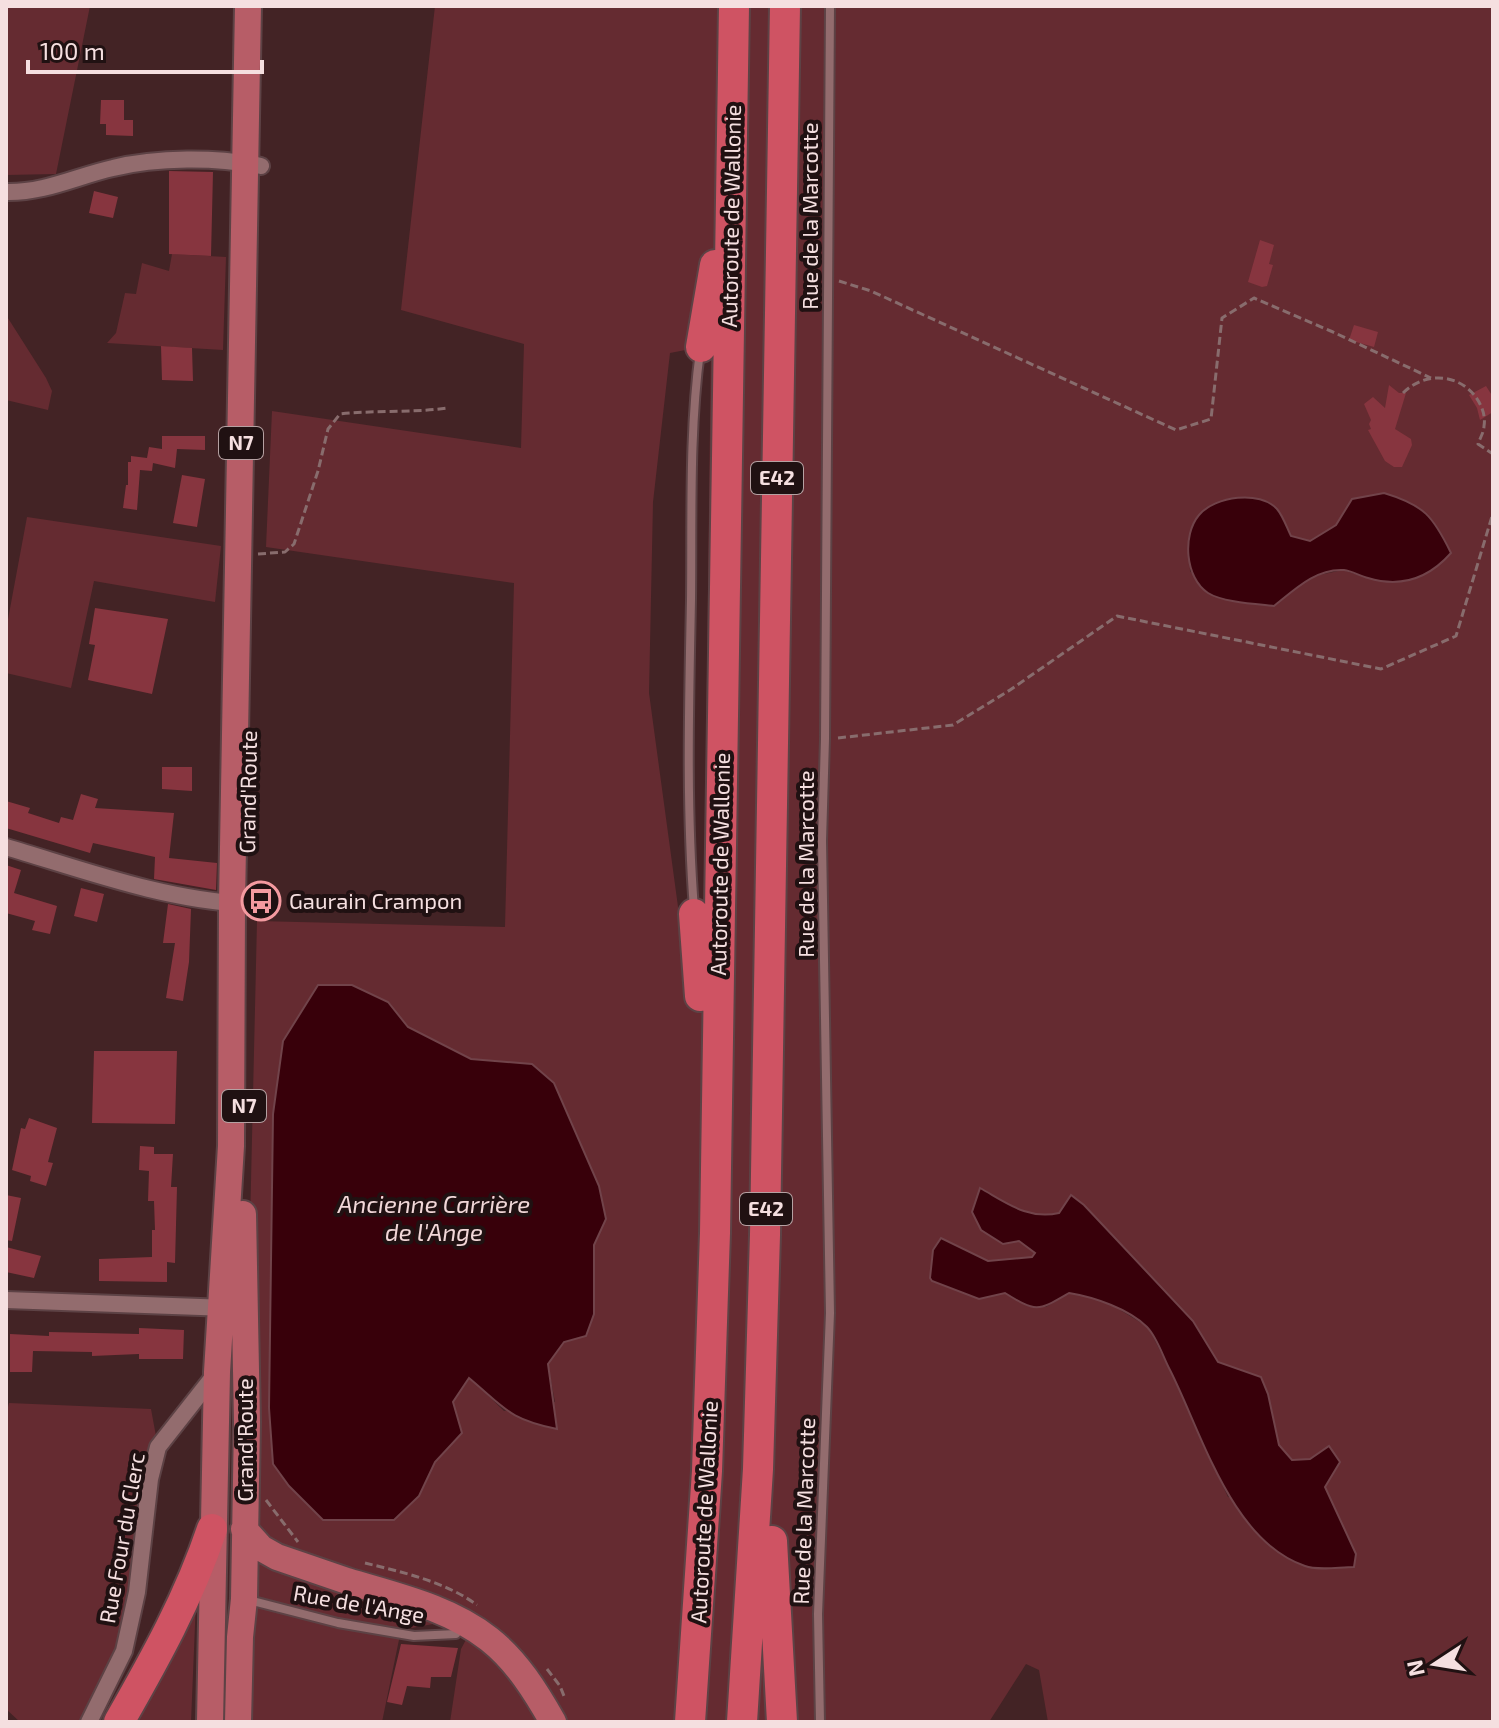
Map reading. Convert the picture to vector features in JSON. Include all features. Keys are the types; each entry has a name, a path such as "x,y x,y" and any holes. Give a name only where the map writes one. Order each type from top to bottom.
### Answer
{"highway":[{"name":"Autoroute de Wallonie","path":"690,1722 707,1471 715,1233 734,6"},
{"name":"E42","path":"742,1722 758,1469 766,1203 785,6"},
{"path":"701,347 732,128"},
{"path":"694,914 704,1048 715,1125"},
{"path":"758,1469 771,1506 782,1722"},
{"path":"119,1722 171,1629 200,1566 212,1529"}],"main road":[{"name":"Grand'Route","path":"239,904 253,553 253,164 248,6"},
{"name":"Grand'Route","path":"238,1722 247,1422 232,1308 253,164 264,6"},
{"name":"Grand'Route","path":"210,1722 217,1372 232,1308"},
{"path":"244,1529 261,1548 277,1557 423,1603 463,1623 489,1640 514,1664 535,1690 553,1722"},
{"path":"211,1602 222,1581 244,1564 277,1557"}],"street":[{"path":"6,192 60,185 135,163 253,164"},
{"path":"6,847 140,886 239,904"},
{"path":"6,1300 232,1308"},
{"name":"Rue Four du Clerc","path":"89,1722 124,1651 137,1592 150,1479 158,1447 217,1372"}],"lane":[{"name":"Rue de la Marcotte","path":"820,1722 818,1614 830,1313 822,841 830,6"},
{"path":"694,914 688,800 692,467 701,347"},
{"name":"Rue de l'Ange","path":"244,1599 338,1623 414,1636 456,1634 463,1623"}],"path":[{"path":"828,278 871,291 1176,430 1211,419 1222,318 1254,298 1431,378"},
{"path":"1403,393 1431,378 1451,378 1466,384 1481,405 1485,425 1478,444 1493,454"},
{"path":"253,553 285,552 294,544 328,429 340,414 373,411 415,413 448,408"},
{"path":"825,739 953,725 1010,690 1117,616 1381,669 1456,636 1493,513"}],"shaded area":[{"path":"6,6 90,6 56,174 6,175"},
{"path":"435,6 1493,6 1493,1722 1048,1722 1039,1670 1026,1664 989,1722 450,1722 461,1649 469,1634 449,1621 401,1630 382,1722 249,1722 250,1225 257,921 505,927 514,583 266,547 272,411 521,448 524,344 401,310","holes":["711,345 704,913 679,914 649,693 653,502 670,353","1352,499 1370,579 1343,570 1310,577 1274,606 1207,593 1190,571 1189,539 1277,508 1291,536 1310,541 1336,525","388,1002 408,1027 471,1059 532,1064 554,1083 599,1186 606,1219 594,1245 594,1314 586,1335 564,1342 548,1364 555,1402 504,1411 470,1378 453,1402 462,1433 435,1462 419,1496 273,1464 269,1408 273,1114","980,1189 1018,1209 1037,1214 1059,1213 1071,1195 1084,1205 1193,1321 1218,1362 1261,1377 1268,1394 1279,1445 1292,1460 1310,1459 1329,1447 1340,1462 1324,1487 1339,1516 1228,1497 1191,1412 1148,1327 1102,1299 1069,1293 1046,1307 1005,1293 979,1299 930,1278 941,1238 988,1261 1032,1257 1035,1252 1019,1241"]},
{"path":"172,254 226,257 223,350 107,343 116,333 125,293 136,294 142,263 169,271"},
{"path":"6,315 52,391 48,410 6,400"},
{"path":"27,517 221,546 215,602 94,581 71,688 6,673 6,630"},
{"path":"9,1403 151,1409 158,1447 124,1651 89,1722 20,1722 6,1709 6,1415"},
{"path":"196,1601 191,1722 127,1722"}],"water":[{"path":"1384,493 1409,502 1426,514 1451,553 1423,575 1392,582 1334,570 1306,581 1274,606 1222,599 1208,593 1194,577 1188,556 1190,534 1199,515 1216,503 1238,498 1260,499 1277,509 1291,536 1310,541 1336,525 1352,499"},
{"name":"Ancienne Carrière de l'Ange","path":"318,985 352,985 388,1002 408,1027 471,1059 532,1064 554,1083 599,1186 606,1219 594,1245 594,1314 586,1336 564,1342 548,1364 557,1429 517,1416 469,1378 453,1402 462,1433 435,1462 419,1496 394,1520 323,1520 289,1486 273,1464 269,1408 273,1114 283,1041"},
{"path":"980,1188 1018,1209 1048,1215 1059,1213 1071,1195 1193,1321 1218,1362 1261,1377 1268,1394 1279,1445 1292,1460 1310,1459 1329,1446 1340,1462 1325,1487 1356,1554 1354,1567 1322,1569 1305,1566 1279,1553 1257,1534 1222,1482 1157,1342 1140,1321 1111,1305 1069,1293 1044,1306 1031,1307 1005,1293 979,1299 932,1281 933,1250 941,1238 988,1261 1032,1257 1035,1253 1019,1241 1003,1244 981,1230 972,1212"}],"building":[{"path":"101,100 124,100 124,120 133,120 133,136 106,135 106,124 100,124"},
{"path":"169,171 213,172 211,256 169,254"},
{"path":"94,191 118,197 113,218 89,213"},
{"path":"1260,240 1274,245 1267,286 1262,287 1248,282"},
{"path":"1354,325 1378,332 1374,347 1349,340"},
{"path":"161,346 192,348 193,381 162,380"},
{"path":"1389,385 1399,393 1406,393 1395,429 1411,439 1412,445 1402,467 1394,467 1385,461 1368,430 1371,429 1371,420 1364,404 1373,397 1385,408"},
{"path":"1486,386 1493,397 1493,412 1480,420 1469,395"},
{"path":"162,436 205,436 205,450 177,449 175,468 153,463 152,471 140,470 137,510 123,508 131,456 147,458 149,447 162,449"},
{"path":"182,475 205,479 197,527 173,523"},
{"path":"95,608 168,619 152,694 88,680 95,645 89,644"},
{"path":"162,767 192,767 192,791 162,789"},
{"path":"81,794 98,799 95,808 174,813 169,858 217,863 216,890 154,879 155,857 93,843 90,853 6,828 6,801 30,808 28,813 59,823 61,817 73,820"},
{"path":"6,865 21,870 14,893 57,906 50,934 32,930 35,921 6,913"},
{"path":"81,888 104,894 97,922 74,916"},
{"path":"168,904 191,909 189,962 183,1001 166,998 175,943 163,943"},
{"path":"94,1051 177,1051 175,1124 92,1123"},
{"path":"29,1118 57,1128 48,1162 53,1163 46,1186 30,1181 31,1176 12,1170 21,1128 25,1129"},
{"path":"140,1146 154,1147 154,1154 173,1154 171,1187 177,1187 175,1263 167,1262 167,1282 99,1281 99,1259 152,1257 154,1201 148,1201 149,1171 139,1170"},
{"path":"6,1195 21,1198 12,1241 6,1240"},
{"path":"6,1247 41,1256 34,1278 6,1272"},
{"path":"139,1328 184,1330 183,1359 139,1359 139,1354 92,1356 92,1352 33,1351 32,1372 10,1372 10,1334 139,1334"},
{"path":"401,1644 458,1648 451,1677 431,1677 430,1688 407,1686 402,1705 387,1702"}],"place":[{"name":"Gaurain Crampon","path":"261,901"}]}
